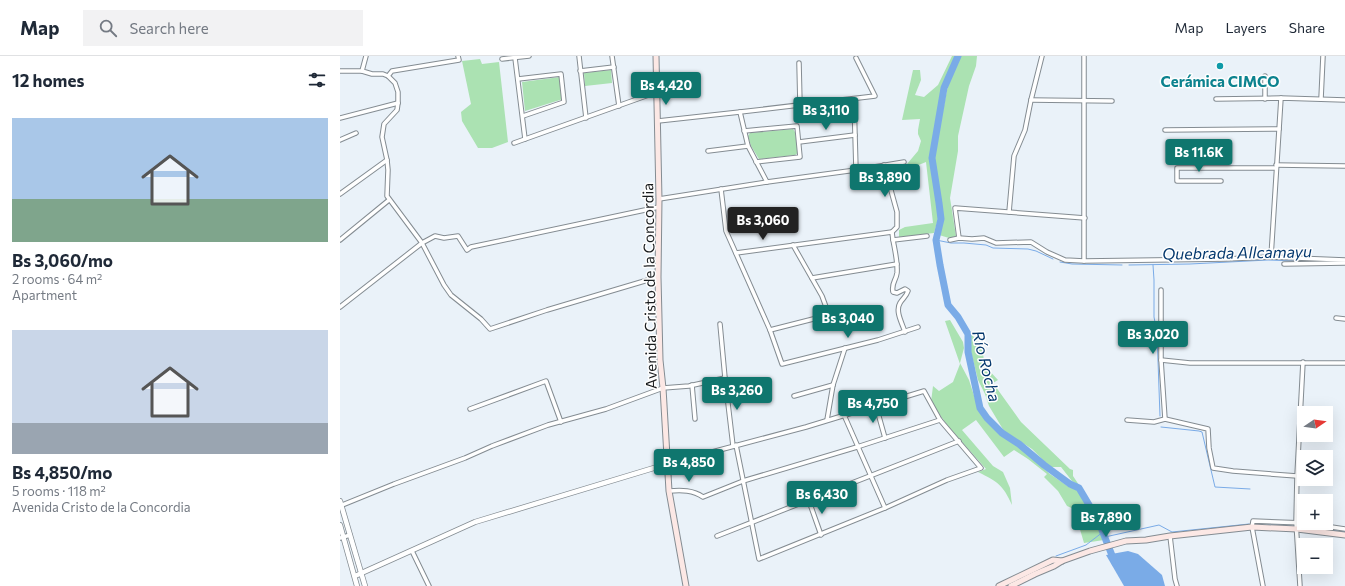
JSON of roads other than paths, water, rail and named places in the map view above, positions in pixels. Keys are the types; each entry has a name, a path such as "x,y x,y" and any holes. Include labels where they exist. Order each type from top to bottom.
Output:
{"main road":[{"name":"Avenida Cristo de la Concordia","path":"656,56 660,360 669,492 686,586"},
{"path":"1011,586 1062,561 1126,541 1146,540 1252,527 1297,529"},
{"path":"1305,530 1345,535"},
{"path":"999,586 1053,560 1062,561"}],"street":[{"path":"362,71 366,56"},
{"path":"388,76 392,71 459,60 458,56"},
{"path":"502,59 529,56"},
{"path":"579,56 586,118"},
{"path":"612,56 619,106"},
{"path":"1009,212 1014,156 1025,130 1042,56"},
{"path":"1084,56 1084,261"},
{"path":"1321,99 1322,56"},
{"path":"515,58 525,139"},
{"path":"658,121 875,96 856,58"},
{"path":"799,63 800,105"},
{"path":"580,71 614,67"},
{"path":"340,71 362,71 372,74 383,74 388,76 395,83 398,92 398,103 396,110 384,124 382,137 388,170 386,190 387,196 422,243 444,285 451,295 490,329 547,310 658,277"},
{"path":"518,79 561,74 564,102 523,116"},
{"path":"1265,76 1265,99"},
{"path":"514,143 657,92"},
{"path":"854,98 856,170"},
{"path":"1271,257 1281,98"},
{"path":"1216,99 1281,98 1345,100"},
{"path":"1031,100 1112,101"},
{"path":"340,118 398,103"},
{"path":"740,112 748,146 767,182"},
{"path":"744,132 797,126 800,157 756,162"},
{"path":"1165,130 1279,129"},
{"path":"340,140 356,133"},
{"path":"799,142 855,135"},
{"path":"708,151 748,146"},
{"path":"340,194 387,160"},
{"path":"659,199 904,162"},
{"path":"736,254 892,232 898,227 897,212 884,165"},
{"path":"1221,181 1177,181 1177,168 1345,166"},
{"path":"721,189 726,231 770,330 782,364 878,340 918,327"},
{"path":"340,240 389,200"},
{"path":"340,307 422,243 435,236 444,238 458,236 467,250 471,247 659,207"},
{"path":"959,238 955,208 1084,218"},
{"path":"892,232 897,274 891,286 893,292 897,293 905,289 908,291 905,298 899,305 898,312 905,332"},
{"path":"893,240 927,236"},
{"path":"950,240 959,238 984,238 996,243 1031,242 1047,252 1065,260 1084,261 1194,260 1271,257 1345,260"},
{"path":"770,330 829,315 822,296 793,245"},
{"path":"1284,264 1345,263"},
{"path":"812,278 897,264"},
{"path":"1161,290 1161,360 1165,419"},
{"path":"1336,318 1345,318"},
{"path":"355,576 475,522 667,464 735,446 924,392 940,420 981,468 947,480 821,535 759,559 735,446 725,378 720,324"},
{"path":"827,420 833,385 844,348"},
{"path":"1161,360 1190,363 1345,363"},
{"path":"1298,450 1303,362"},
{"path":"365,586 341,504 465,458 548,425 606,409 663,388 692,385 725,378"},
{"path":"470,409 546,381 561,422"},
{"path":"692,385 695,419"},
{"path":"794,396 833,385"},
{"path":"876,406 885,438"},
{"path":"844,415 885,508"},
{"path":"1127,420 1154,422 1165,419 1208,429 1209,448 1213,468 1297,476 1297,529"},
{"path":"669,492 682,490 697,493 703,497 743,481 857,447 940,420"},
{"path":"717,536 959,441"},
{"path":"809,501 821,535"},
{"path":"1263,586 1252,527 1253,521 1296,522"},
{"path":"340,525 342,538 357,586"},
{"path":"1333,527 1345,529"},
{"path":"1297,530 1300,586"},
{"path":"342,538 350,535"},
{"path":"1170,536 1177,586"},
{"path":"412,551 429,586"}],"water":[{"path":"1128,551 1138,554 1162,575 1165,586 1124,586 1106,555"}],"waterway":[{"name":"Río Rocha","path":"958,56 944,88 932,158 941,219 936,240 948,305 958,317 968,334 968,352 980,408 987,418 1002,433 1019,444 1070,484 1079,488 1098,520 1115,563"},
{"name":"Quebrada Allcamayu","path":"936,240 951,243 986,245 993,248 1028,249 1053,259"},
{"name":"Quebrada Allcamayu","path":"1129,265 1268,260 1324,262"},
{"name":"Quebrada Allcamayu","path":"1060,262 1072,264 1122,265"},
{"path":"1153,265 1154,317 1157,333 1160,416"},
{"path":"1161,427 1202,432 1215,487 1250,489"},
{"path":"1105,537 1159,525 1172,532 1249,524"},
{"path":"1268,525 1291,525"},
{"path":"1330,530 1345,532"},
{"path":"1056,556 1086,545 1103,532"},
{"path":"1045,567 1052,564"},
{"path":"1005,586 1014,582"}],"place":[{"name":"Cerámica CIMCO","path":"1220,66"}]}
